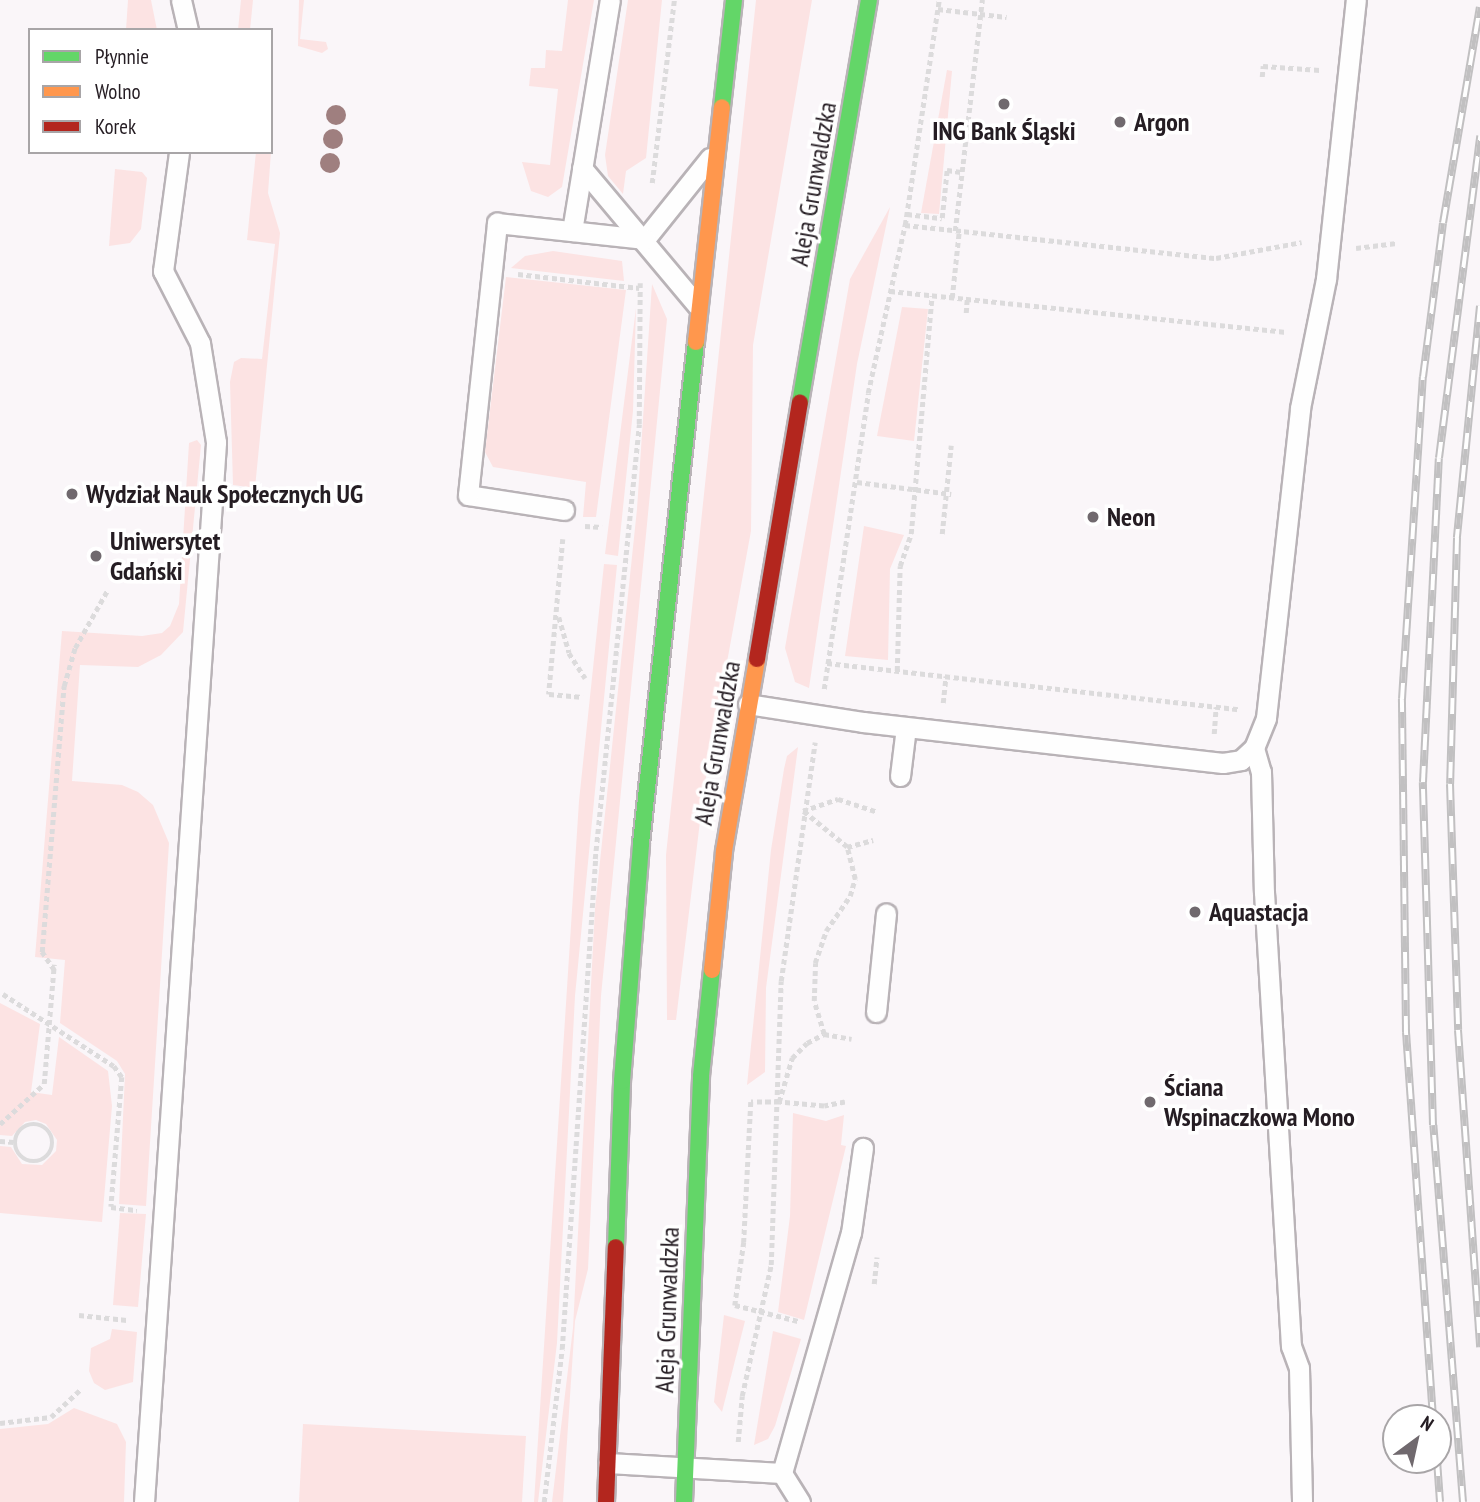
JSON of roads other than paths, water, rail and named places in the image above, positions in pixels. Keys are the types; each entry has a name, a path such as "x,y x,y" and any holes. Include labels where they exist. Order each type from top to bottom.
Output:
{"main road":[{"name":"Aleja Grunwaldzka","path":"606,1502 622,1081 639,869 697,306 734,0"},
{"name":"Aleja Grunwaldzka","path":"684,1502 705,1026 724,851 869,0"}],"lane":[{"path":"181,0 188,28"},
{"path":"572,232 610,0"},
{"path":"748,704 906,727 1223,763 1241,760 1254,748 1266,718 1300,408 1326,279 1356,0"},
{"path":"645,239 715,152"},
{"path":"144,1502 216,442 200,342 163,271 178,154"},
{"path":"582,168 645,239 697,306"},
{"path":"569,517 468,495 497,223 645,239"},
{"path":"900,776 906,727"},
{"path":"1254,748 1261,772 1264,906 1291,1346 1299,1368 1302,1502"},
{"path":"876,1012 886,914"},
{"path":"800,1502 782,1473 851,1233 863,1148"},
{"path":"608,1463 782,1473"}],"railway":[{"path":"1432,1404 1406,1032 1402,699 1423,377 1443,223 1480,7"},
{"path":"1463,1502 1433,1125 1423,782 1439,458 1480,136"},
{"path":"1480,306 1457,538 1450,784 1458,1030 1480,1347"},
{"path":"1438,1474 1440,1502"}],"place":[{"name":"ING Bank Śląski","path":"1004,104"},
{"name":"Argon","path":"1120,122"},
{"name":"Wydział Nauk Społecznych UG","path":"72,494"},
{"name":"Neon","path":"1093,517"},
{"name":"Uniwersytet Gdański","path":"96,556"},
{"name":"Aquastacja","path":"1195,912"},
{"name":"Ściana Wspinaczkowa Mono","path":"1150,1102"}]}
